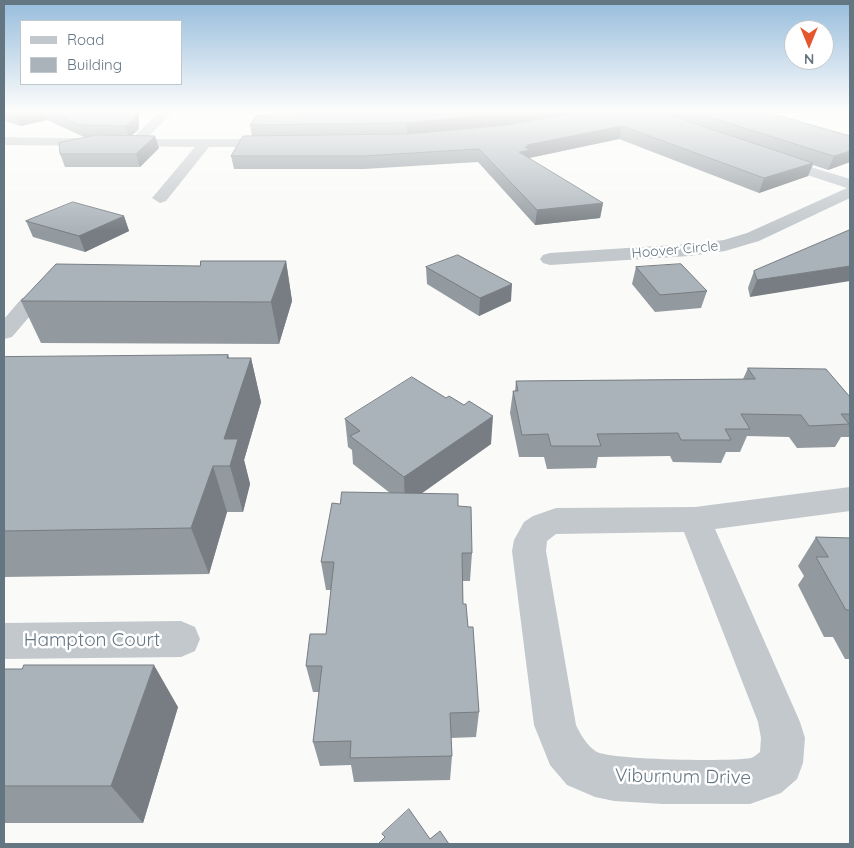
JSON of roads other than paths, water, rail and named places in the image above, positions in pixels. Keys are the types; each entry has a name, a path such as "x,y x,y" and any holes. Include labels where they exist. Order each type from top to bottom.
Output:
{"street":[{"path":"160,198 198,152"},
{"path":"760,154 850,184"},
{"name":"Hoover Circle","path":"550,259 689,250 725,245 748,239 850,192"},
{"path":"4,332 30,303"},
{"name":"Viburnum Drive","path":"695,519 780,722 784,738 781,763 765,777 750,781 618,780 584,770 564,749 555,725 528,551 530,537 545,523 556,521 695,519 850,499"},
{"name":"Hampton Court","path":"4,640 181,639"}]}
